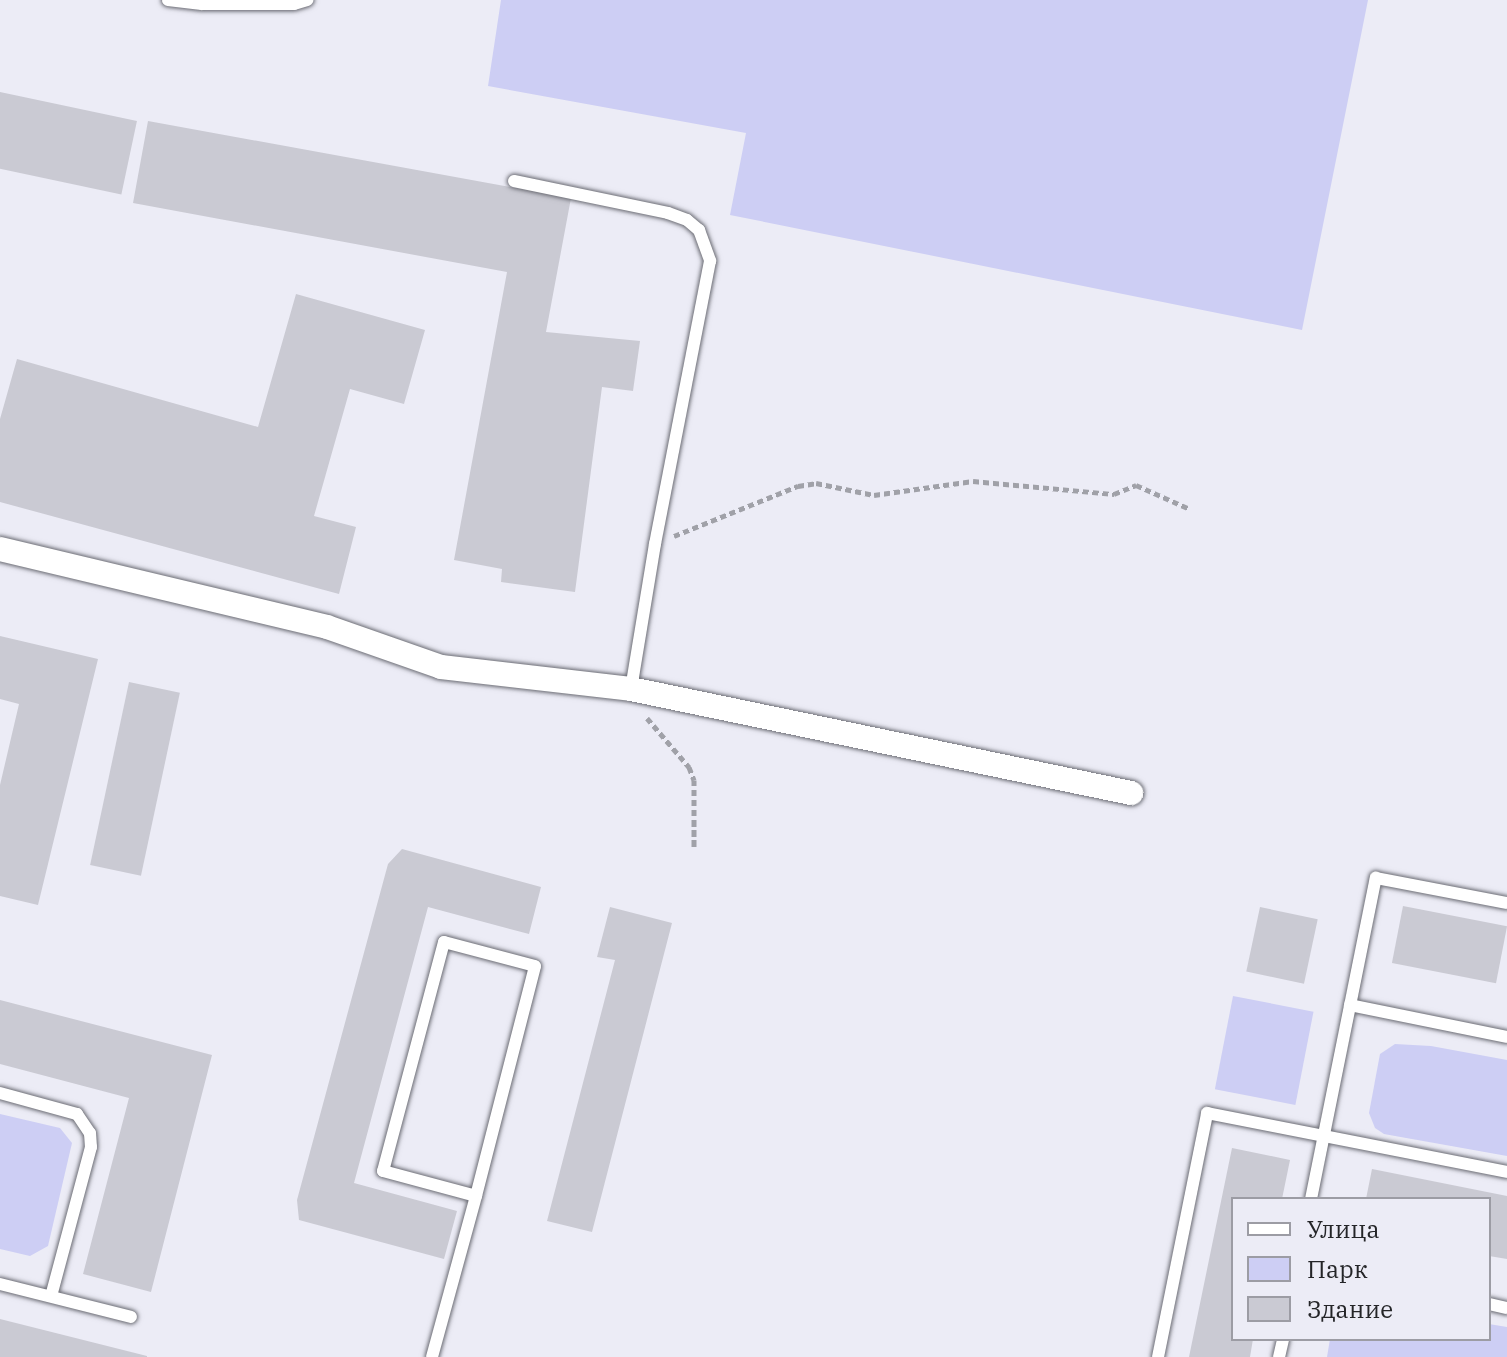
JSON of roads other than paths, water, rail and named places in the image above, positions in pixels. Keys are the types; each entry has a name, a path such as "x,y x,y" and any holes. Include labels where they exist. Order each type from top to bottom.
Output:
{"street":[{"path":"0,549 327,627 441,667 631,689 1131,793"}],"lane":[{"path":"168,0 202,4 294,4 307,0"},
{"path":"514,181 668,213 687,220 699,230 710,261 655,544 631,689"},
{"path":"1311,1197 1376,878 1507,903"},
{"path":"432,1357 476,1196 535,966 444,942 383,1171 476,1196"},
{"path":"1350,1005 1507,1037"},
{"path":"0,1093 77,1114 90,1133 91,1147 51,1296"},
{"path":"1158,1357 1207,1113 1507,1172"},
{"path":"0,1284 131,1317"}]}
